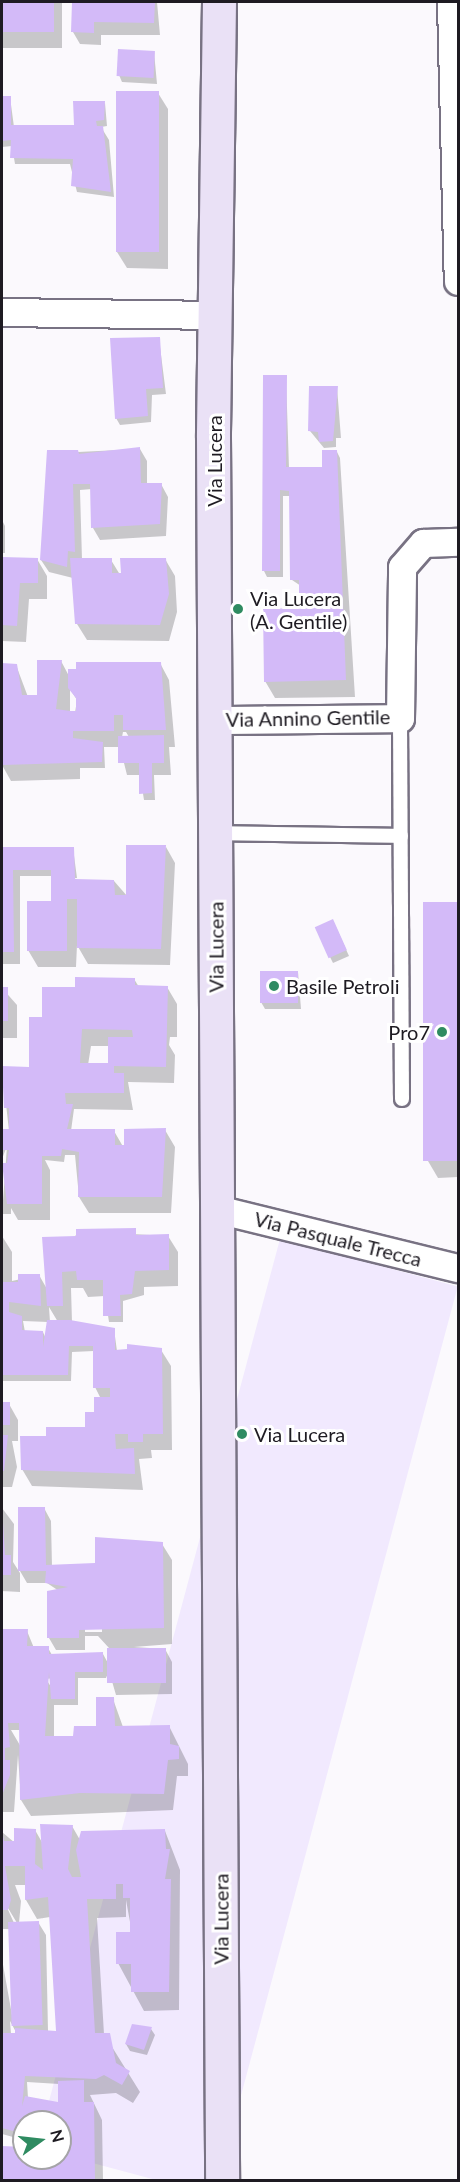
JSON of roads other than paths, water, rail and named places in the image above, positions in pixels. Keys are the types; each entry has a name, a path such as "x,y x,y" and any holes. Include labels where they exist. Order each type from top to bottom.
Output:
{"main road":[{"name":"Via Lucera","path":"219,2 215,315 215,833 222,2181"}],"street":[{"path":"451,2 459,282"},
{"path":"2,312 215,315"},
{"name":"Via Annino Gentile","path":"215,720 400,718 402,567 423,543 459,542"},
{"name":"Via Pasquale Trecca","path":"217,1209 459,1268"}],"lane":[{"path":"400,718 402,1100"},
{"path":"215,833 401,836"}],"place":[{"name":"Via Lucera (A. Gentile)","path":"238,609"},
{"name":"Basile Petroli","path":"274,986"},
{"name":"Pro7","path":"442,1032"},
{"name":"Via Lucera","path":"242,1434"}]}
